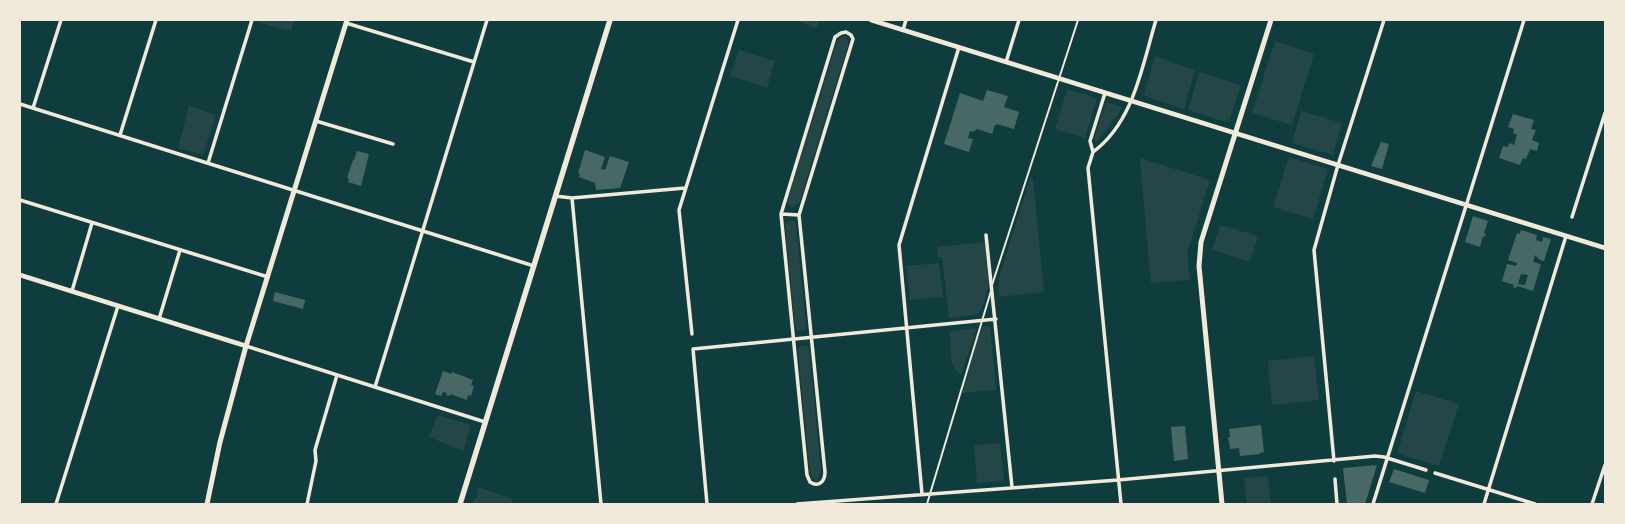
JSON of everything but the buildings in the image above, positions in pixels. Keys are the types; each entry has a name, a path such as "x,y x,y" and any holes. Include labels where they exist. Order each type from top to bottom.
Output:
{"main road":[{"path":"460,504 610,20"},
{"path":"1222,504 1199,255 1201,242 1271,20"},
{"path":"207,504 220,442 246,346 347,22"}],"street":[{"path":"33,108 61,20"},
{"path":"120,135 156,20"},
{"path":"208,163 252,20"},
{"path":"375,386 487,20"},
{"path":"692,334 679,210 738,20"},
{"path":"871,20 1605,248"},
{"path":"903,30 906,20"},
{"path":"1006,62 1019,20"},
{"path":"1093,152 1104,144 1132,101 1156,20"},
{"path":"1334,461 1314,250 1338,165 1384,20"},
{"path":"1373,504 1524,20"},
{"path":"347,22 474,62"},
{"path":"846,32 851,34 853,39 799,215 810,337 825,472 822,483 816,485 810,482 807,475 781,214 835,37 846,32"},
{"path":"922,494 899,245 959,47"},
{"path":"1105,93 1090,141 1093,152 1088,168 1088,178 1120,504"},
{"path":"20,104 534,266"},
{"path":"1572,217 1605,113"},
{"path":"316,121 393,144"},
{"path":"555,196 572,198 686,188"},
{"path":"572,198 601,504"},
{"path":"20,200 268,277"},
{"path":"781,214 799,215"},
{"path":"72,291 92,223"},
{"path":"986,235 996,319 1012,487"},
{"path":"1484,504 1566,236"},
{"path":"159,319 180,250"},
{"path":"20,275 485,422"},
{"path":"56,504 118,306"},
{"path":"707,504 693,349 996,319"},
{"path":"308,504 316,461 315,450 337,375"},
{"path":"797,504 1118,480 1375,456 1388,458 1426,470"},
{"path":"1592,504 1605,465"},
{"path":"1434,473 1535,504"},
{"path":"1335,479 1338,504"}],"lane":[{"path":"926,504 992,286 1078,20"}],"shaded area":[{"path":"258,20 295,20 291,31 257,22"},
{"path":"800,20 819,20 817,28 799,22"},
{"path":"845,36 848,40 848,45 799,204 791,207 787,202 837,42 840,38"},
{"path":"1275,41 1314,54 1292,125 1252,113"},
{"path":"739,50 775,61 767,88 730,76"},
{"path":"1155,56 1195,70 1184,109 1145,96 1144,94"},
{"path":"1199,72 1241,85 1229,122 1188,110"},
{"path":"1067,89 1097,98 1085,138 1055,129"},
{"path":"1106,102 1122,107 1117,116 1096,143 1094,139"},
{"path":"189,106 216,115 203,155 178,148"},
{"path":"1301,111 1342,123 1333,155 1292,143"},
{"path":"1289,157 1328,169 1313,219 1273,207"},
{"path":"1140,158 1210,180 1187,253 1190,280 1151,283"},
{"path":"1030,178 1033,179 1044,292 999,297 999,278"},
{"path":"792,220 796,223 806,325 805,330 797,330 795,326 785,225"},
{"path":"1220,225 1258,236 1250,262 1212,250"},
{"path":"985,242 989,285 981,311 976,315 949,318 942,257 938,257 937,247"},
{"path":"939,263 943,297 910,300 906,266"},
{"path":"982,327 990,327 996,390 961,393"},
{"path":"977,328 961,375 954,367 952,361 950,331"},
{"path":"800,346 807,346 809,349 821,471 816,482 810,474 798,350"},
{"path":"1314,356 1319,400 1272,405 1268,361"},
{"path":"1416,391 1459,404 1439,466 1399,454 1398,451"},
{"path":"437,415 471,425 463,451 429,437"},
{"path":"1000,443 1004,481 977,483 974,445"},
{"path":"1268,476 1271,504 1247,504 1244,478"},
{"path":"478,487 512,499 511,504 473,504 474,499 477,498"}]}
